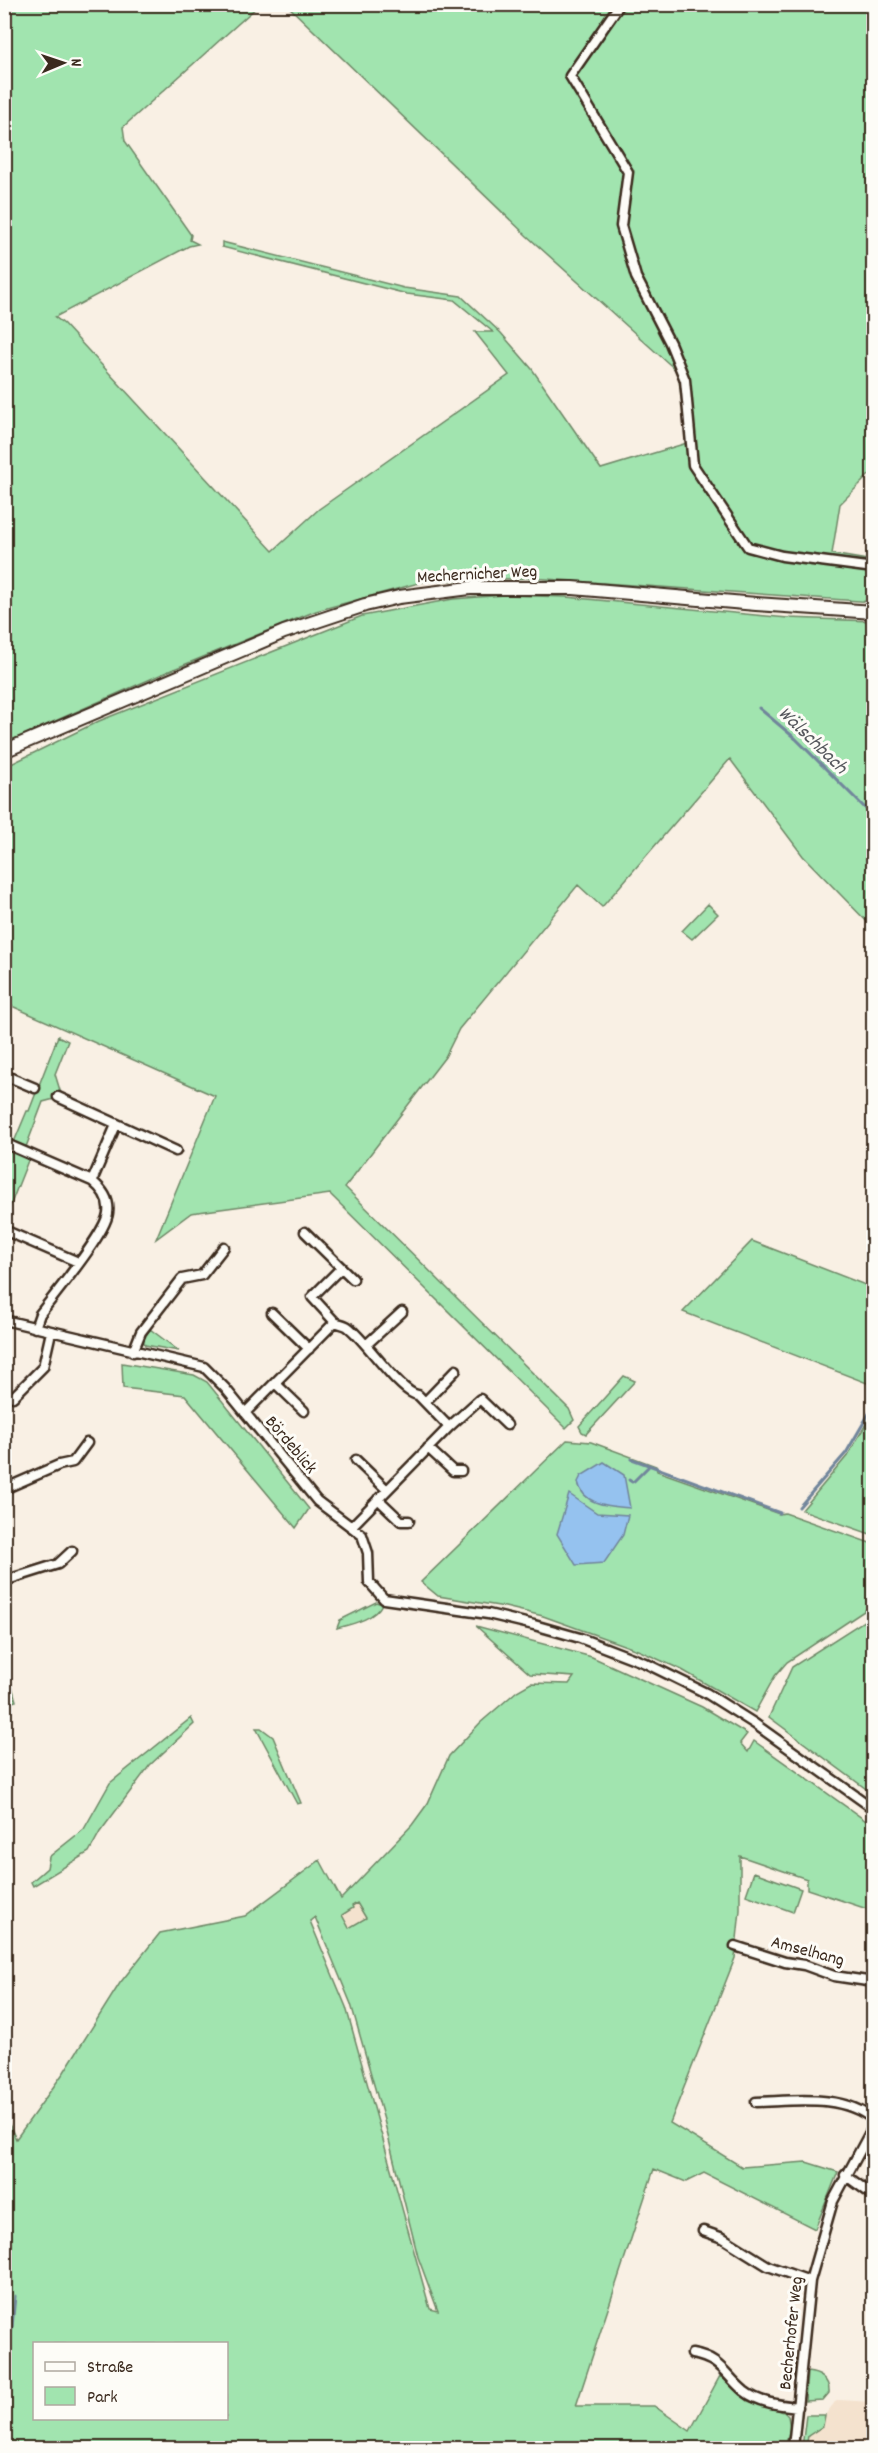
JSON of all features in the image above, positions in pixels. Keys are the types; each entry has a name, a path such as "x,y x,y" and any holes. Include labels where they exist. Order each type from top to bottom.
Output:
{"street":[{"path":"620,4 570,76 628,172 621,226 636,277 670,343 685,380 693,465 748,547 782,556 873,568"},
{"name":"Mechernicher Weg","path":"4,751 284,633 344,612 399,597 482,587 573,588 873,612"},
{"path":"4,1075 35,1088"},
{"path":"58,1097 176,1151"},
{"path":"92,1181 116,1125"},
{"path":"4,1143 92,1181 101,1189 109,1211 100,1234 40,1314 35,1328"},
{"path":"4,1230 78,1262"},
{"path":"305,1232 353,1279"},
{"path":"132,1352 141,1332 182,1279 202,1275 224,1246"},
{"path":"341,1268 312,1297 335,1322 346,1325 413,1395 418,1395 449,1427"},
{"path":"366,1345 402,1312"},
{"path":"272,1313 309,1349"},
{"name":"Bördeblick","path":"4,1320 132,1352 204,1367 225,1388 317,1501 362,1535 368,1553 369,1582 378,1594 387,1600 488,1614 534,1625 580,1638 645,1663 706,1694 755,1724 873,1809"},
{"path":"245,1413 335,1322"},
{"path":"13,1397 43,1367 51,1332"},
{"path":"425,1402 456,1370"},
{"path":"275,1383 304,1411"},
{"path":"352,1526 449,1427 480,1399 507,1425"},
{"path":"4,1488 59,1465 73,1462 87,1443"},
{"path":"428,1448 453,1470 461,1471"},
{"path":"356,1460 387,1490"},
{"path":"378,1499 401,1521 409,1521"},
{"path":"4,1581 58,1564 72,1551"},
{"name":"Amselhang","path":"735,1946 785,1962 804,1965 834,1976 873,1982"},
{"path":"756,2102 824,2101 845,2104 873,2120"},
{"name":"Becherhofer Weg","path":"793,2448 810,2281 833,2201 873,2125"},
{"path":"845,2175 873,2196"},
{"path":"703,2231 723,2238 768,2266 810,2281"},
{"path":"692,2354 708,2357 745,2392 763,2402 798,2407"}],"shaded area":[{"path":"357,1902 366,1918 349,1928 342,1915 353,1908 352,1906"},
{"path":"839,2400 872,2402 870,2427 873,2429 873,2448 806,2448 808,2436 823,2426 825,2415"}],"green space":[{"path":"4,5 259,5 123,127 125,141 191,235 190,240 198,244 189,246 55,317 64,324 273,551 319,509 509,375 475,332 493,332 454,300 407,294 222,247 222,242 404,288 461,296 501,333 532,369 601,469 687,443 678,372 527,236 287,5 616,5 595,45 624,5 873,5 873,471 840,504 832,554 873,561 873,602 532,578 426,581 316,611 169,671 5,743"},
{"path":"505,595 566,597 788,618 873,621 873,928 803,856 730,759 602,907 578,885 459,1029 445,1057 345,1187 569,1409 574,1420 566,1428 330,1194 191,1213 156,1239 215,1096 5,1003 5,767 99,721 362,616 453,599"},
{"path":"708,904 718,914 692,939 682,931"},
{"path":"58,1036 68,1041 55,1074 62,1097 43,1102 26,1147 14,1142 27,1111 29,1111"},
{"path":"10,1150 29,1158 5,1219 5,1164"},
{"path":"752,1241 873,1288 872,1385 683,1312"},
{"path":"150,1329 179,1351 145,1345 143,1340"},
{"path":"122,1363 194,1375 207,1382 309,1509 296,1528 185,1395 123,1388"},
{"path":"624,1376 635,1381 586,1434 582,1432 579,1426"},
{"path":"873,1412 873,1535 802,1510 848,1455"},
{"path":"567,1440 591,1442 656,1466 657,1471 873,1544 873,1605 787,1662 775,1676 755,1712 682,1670 640,1651 543,1616 438,1596 421,1582"},
{"path":"376,1602 382,1604 374,1614 337,1628 340,1620"},
{"path":"873,1615 873,1794 769,1717 792,1667"},
{"path":"476,1626 592,1657 702,1707 747,1734 740,1743 748,1752 754,1741 873,1826 873,1911 807,1889 807,1879 740,1856 740,1910 735,1958 670,2123 742,2167 806,2162 838,2172 815,2229 704,2173 686,2182 654,2169 576,2406 654,2406 690,2431 720,2376 748,2401 784,2412 788,2416 790,2428 785,2448 5,2448 5,2116 16,2139 64,2072 120,1983 160,1933 245,1916 320,1860 341,1899 412,1825 428,1803 449,1756 480,1723 517,1691 531,1683 569,1684 574,1677 530,1674","holes":["357,1903 366,1918 349,1928 342,1915","315,1917 351,2004 384,2120 418,2257 438,2311 430,2309 346,2007 310,1921"]},
{"path":"4,1656 16,1701 5,1704 4,1704"},
{"path":"191,1718 194,1724 150,1765 100,1832 89,1852 33,1886 31,1882 47,1868 49,1857 84,1829 110,1783"},
{"path":"256,1728 261,1728 273,1737 301,1803 297,1804"},
{"path":"754,1872 801,1889 793,1912 746,1895"},
{"path":"807,2372 819,2375 826,2380 829,2393 823,2400 805,2401"},
{"path":"806,2415 825,2415 823,2426 808,2436 806,2448 802,2448"}],"water":[{"path":"604,1462 624,1475 630,1508 598,1503 585,1496 581,1490 578,1482 581,1476"},
{"path":"569,1494 597,1513 628,1515 623,1535 604,1563 576,1565 557,1534"}],"waterway":[{"name":"Wälschbach","path":"759,708 796,739 874,817"},
{"path":"799,1507 846,1453 874,1405"},
{"path":"632,1459 780,1513"},
{"path":"629,1480 634,1481 648,1467"},
{"path":"4,2362 12,2327 15,2296"}]}
